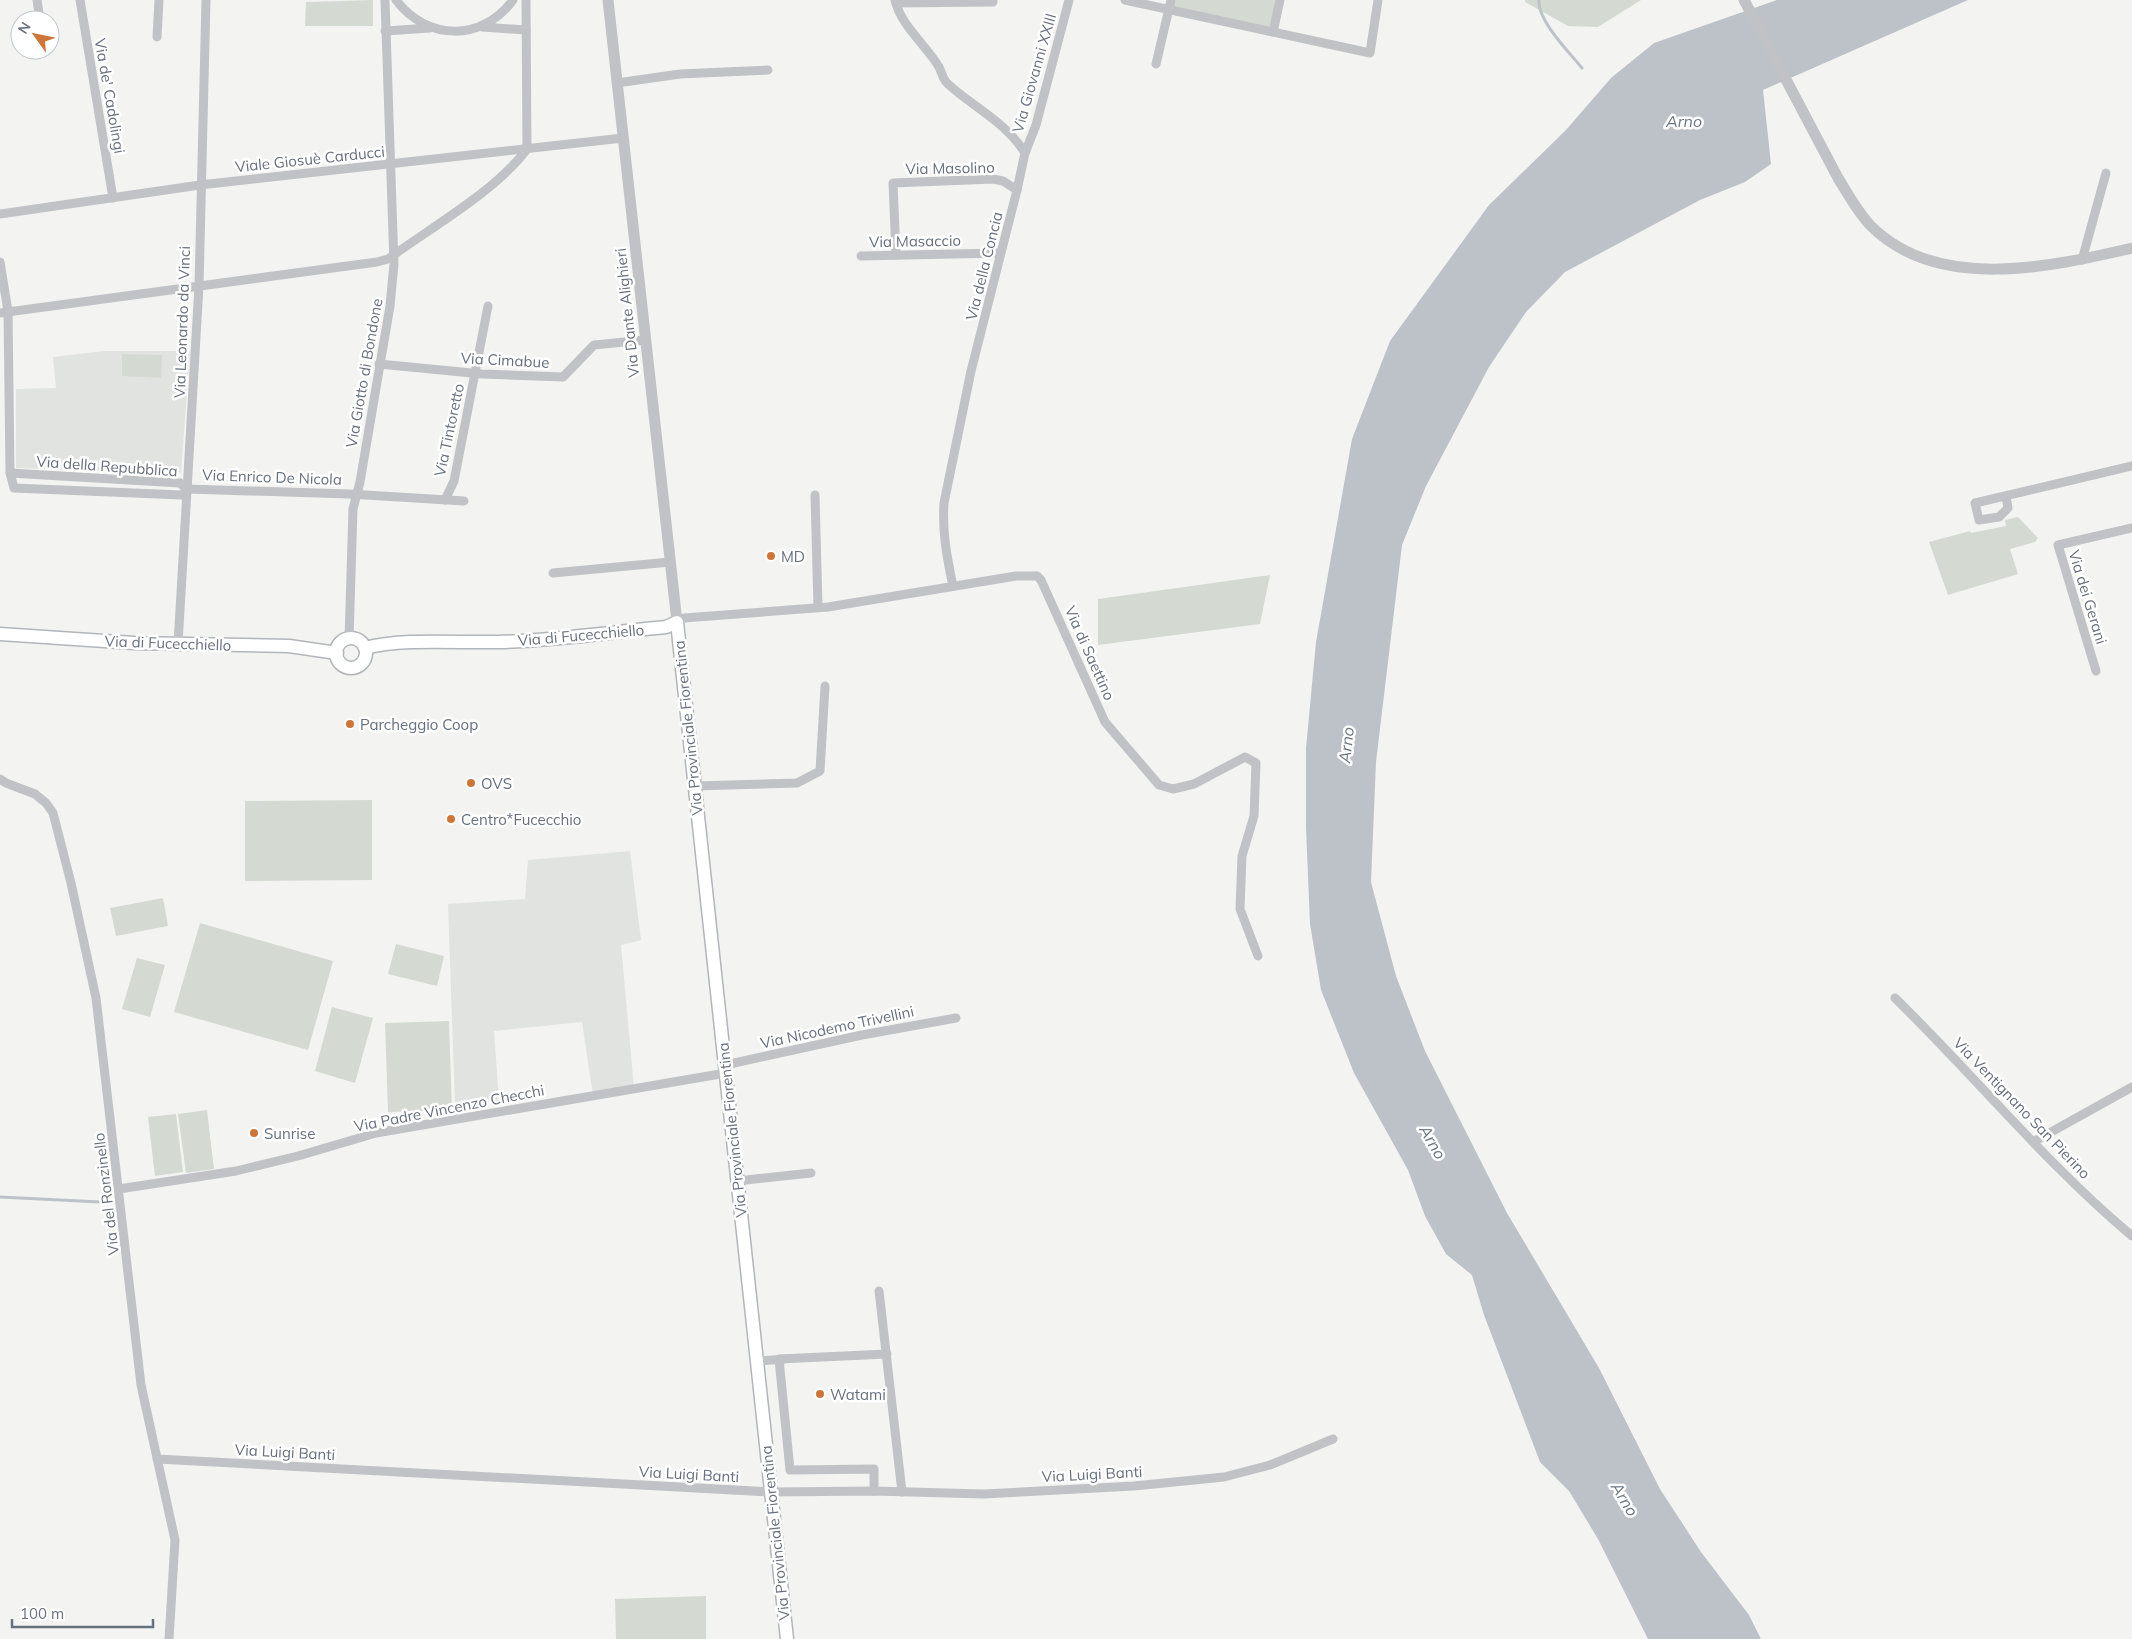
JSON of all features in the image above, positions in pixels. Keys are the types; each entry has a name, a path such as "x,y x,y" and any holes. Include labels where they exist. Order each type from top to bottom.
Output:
{"main road":[{"name":"Via di Fucecchiello","path":"365,648 378,644 501,642 666,627 676,622"},
{"name":"Via Provinciale Fiorentina","path":"676,622 787,1639"},
{"name":"Via di Fucecchiello","path":"0,634 178,644 288,646 337,653"},
{"path":"349,639 359,641 365,648 366,653 363,662 355,668 342,665 337,653 342,642 349,639"}],"street":[{"name":"Via de' Cadolingi","path":"80,0 113,198"},
{"path":"157,37 159,0"},
{"name":"Via Leonardo da Vinci","path":"178,644 199,286 206,0"},
{"name":"Via Giotto di Bondone","path":"349,639 353,509 390,306 394,255 384,0"},
{"path":"396,0 409,15 433,28"},
{"path":"385,31 433,28 458,31 480,26 500,15 513,0"},
{"path":"4,312 388,259 514,166 527,149 526,0"},
{"name":"Via Dante Alighieri","path":"608,0 676,622"},
{"path":"993,0 993,2 895,1 903,17 940,68 945,83 1008,132 1025,153"},
{"name":"Via Giovanni XXIII","path":"1025,153 1036,125 1069,0"},
{"path":"1125,0 1170,5 1273,32 1370,53 1378,0"},
{"path":"1273,32 1280,0"},
{"path":"1744,0 1838,178 1854,204 1872,226 1895,244 1914,255 1948,264 2002,269 2038,267 2082,260 2132,248"},
{"path":"1156,64 1170,5"},
{"path":"480,26 526,30"},
{"path":"617,83 680,74 768,70"},
{"name":"Viale Giosuè Carducci","path":"0,214 200,185 623,138"},
{"name":"Via della Concia","path":"953,586 942,525 944,504 971,371 1000,253 1018,190 1025,153"},
{"path":"2082,260 2106,173"},
{"name":"Via Masolino","path":"896,255 893,183 993,179 1003,181 1018,190"},
{"name":"Via Masaccio","path":"861,256 1000,253"},
{"path":"0,262 4,312 10,473"},
{"name":"Via Tintoretto","path":"445,500 454,481 488,306"},
{"name":"Via Cimabue","path":"380,364 475,373 564,377 594,345 645,340"},
{"path":"2006,496 2132,466"},
{"name":"Via della Repubblica","path":"10,473 180,483 187,488 182,495 14,488 10,473"},
{"name":"Via Enrico De Nicola","path":"187,488 356,495"},
{"path":"356,495 464,501"},
{"path":"815,495 818,607"},
{"name":"Via dei Gerani","path":"2096,671 2058,545 2132,528"},
{"path":"553,573 670,562"},
{"name":"Via di Saettino","path":"676,622 684,618 818,607 1027,575 1037,576 1041,580 1105,722 1159,785 1173,789 1194,784 1244,757 1256,763 1254,816 1242,856 1240,909 1258,956"},
{"path":"695,786 797,783 820,771 825,686"},
{"name":"Via del Ronzinello","path":"0,779 6,784 35,794 46,803 53,813 71,883 96,998 141,1384 175,1540 169,1639"},
{"name":"Via Ventignano San Pierino","path":"1895,998 1932,1034 2033,1142 2132,1236"},
{"name":"Via Nicodemo Trivellini","path":"726,1069 862,1034 956,1018"},
{"name":"Via Padre Vincenzo Checchi","path":"119,1189 236,1171 376,1134 726,1069"},
{"path":"2033,1142 2132,1087"},
{"path":"737,1181 811,1173"},
{"path":"879,1291 902,1492"},
{"path":"757,1361 887,1354"},
{"path":"779,1359 790,1470 874,1469 874,1491"},
{"name":"Via Luigi Banti","path":"158,1459 771,1492 874,1491 984,1494 1134,1486 1224,1477 1270,1465 1333,1439"}],"shaded area":[{"path":"373,0 373,26 305,26 306,2"},
{"path":"1171,0 1280,0 1273,32 1169,9"},
{"path":"1525,0 1641,0 1598,27 1568,26 1525,2"},
{"path":"103,351 190,351 181,473 16,468 16,389 56,388 53,357"},
{"path":"122,354 162,355 161,378 122,376"},
{"path":"2018,517 2038,538 2035,542 2010,549 2018,574 1948,595 1929,542 1970,531 1971,533 2006,526 2005,520"},
{"path":"1270,575 1260,624 1098,645 1098,599"},
{"path":"372,800 372,880 245,881 245,801"},
{"path":"630,851 641,940 621,945 634,1088 593,1095 582,1022 494,1031 499,1101 455,1106 448,904 525,899 528,860"},
{"path":"163,898 168,926 116,936 110,908"},
{"path":"200,923 333,961 308,1050 174,1012"},
{"path":"396,944 444,956 437,986 388,974"},
{"path":"137,958 165,965 150,1017 122,1009"},
{"path":"332,1007 373,1018 355,1083 315,1071"},
{"path":"449,1021 452,1110 388,1112 385,1023"},
{"path":"207,1110 214,1169 186,1173 178,1114"},
{"path":"176,1114 183,1172 155,1176 148,1117"},
{"path":"706,1596 706,1639 616,1639 615,1599"}],"water":[{"name":"Arno","path":"1777,0 1968,0 1763,90 1771,164 1745,182 1700,200 1565,272 1526,312 1489,367 1426,486 1402,545 1376,762 1371,882 1396,976 1425,1051 1507,1213 1599,1368 1660,1489 1701,1552 1749,1615 1761,1639 1648,1639 1598,1539 1569,1491 1540,1462 1484,1315 1472,1275 1446,1254 1425,1216 1408,1170 1354,1073 1321,990 1310,924 1306,828 1306,748 1316,642 1352,439 1390,341 1489,205 1566,130 1611,78 1654,43"}],"waterway":[{"path":"1539,0 1543,17 1548,26 1582,68"},
{"path":"0,1197 100,1202"}],"place":[{"name":"MD","path":"771,556"},
{"name":"Parcheggio Coop","path":"350,724"},
{"name":"OVS","path":"471,783"},
{"name":"Centro*Fucecchio","path":"451,819"},
{"name":"Sunrise","path":"254,1133"},
{"name":"Watami","path":"820,1394"}]}
